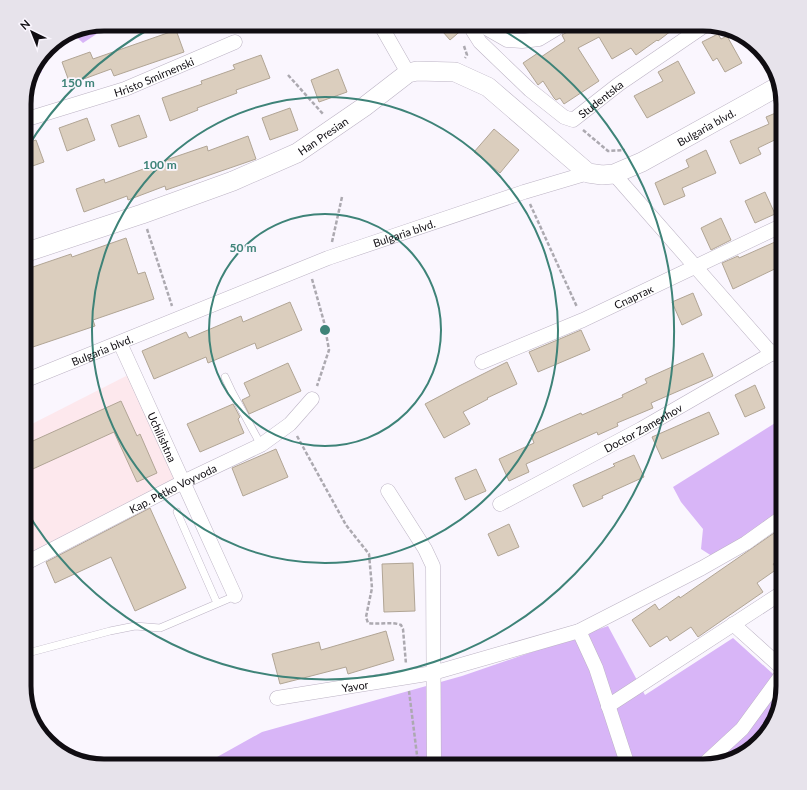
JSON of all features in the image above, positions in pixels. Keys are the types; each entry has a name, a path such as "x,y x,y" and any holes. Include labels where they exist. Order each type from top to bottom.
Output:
{"street":[{"path":"385,31 412,72 454,72 488,87 588,174"},
{"name":"Studentska","path":"474,31 480,42 530,90 564,118 573,120 619,84 697,31"},
{"path":"491,31 507,40 522,41 539,39 552,31"},
{"name":"Hristo Smirnenski","path":"31,118 125,89 236,42"},
{"name":"Han Presian","path":"31,251 142,214 233,181 297,153 412,72"},
{"name":"Bulgaria blvd.","path":"31,378 328,258 524,192 588,174 602,176 614,174 642,162 775,89"},
{"path":"614,174 696,267 776,349"},
{"name":"Спартак","path":"482,362 583,320 776,228"},
{"name":"Uchilishtna","path":"120,343 235,596"},
{"name":"Doctor Zamenhov","path":"500,504 641,429 776,351"},
{"name":"Kap. Petko Voyvoda","path":"31,560 183,482 261,445 290,424 312,399"},
{"path":"388,491 425,548 433,566 434,759"},
{"name":"Yavor","path":"277,698 433,673 579,630 702,568 746,543 776,522"},
{"path":"608,706 776,596"},
{"path":"733,624 776,663"},
{"path":"579,630 596,668 626,759"},
{"path":"710,758 742,729 776,683"}],"lane":[{"path":"225,376 261,445"},
{"path":"177,512 217,603"},
{"path":"31,652 110,631 135,626 160,628 235,596"}],"path":[{"path":"458,73 467,55 463,40 480,42"},
{"path":"288,75 326,118"},
{"path":"573,120 608,151 629,149 642,162"},
{"path":"524,192 583,320"},
{"path":"328,258 342,197"},
{"path":"142,214 177,320"},
{"path":"309,266 324,322 329,350 312,399"},
{"path":"290,424 346,524 369,554 372,588 366,617 368,623 397,623 401,625 403,629 407,677 417,759"}],"shaded area":[{"path":"98,32 98,33 83,43 76,37 85,33"},
{"path":"42,66 42,72 38,74"},
{"path":"128,375 177,482 31,555 31,424"},
{"path":"776,422 776,517 770,524 718,560 701,549 703,529 681,502 673,487"},
{"path":"608,626 645,695 733,638 776,677 776,686 774,705 761,731 748,744 740,749 717,758 214,759 262,732 462,676"}],"building":[{"path":"173,31 176,31 184,52 114,76 111,69 70,84 62,62 90,52 93,59"},
{"path":"442,31 460,31 450,40"},
{"path":"569,31 671,31 636,55 631,48 612,59 599,37 578,48 599,81 564,104 560,98 556,100 554,98 543,81 538,85 523,63 538,53 541,57 565,41 562,35"},
{"path":"718,34 721,39 727,36 742,63 725,72 717,58 713,61 702,42"},
{"path":"261,55 270,78 236,90 237,93 197,108 198,110 170,121 162,98 202,84 201,81 235,69 233,65"},
{"path":"678,61 695,93 647,118 634,96 663,81 658,72"},
{"path":"338,69 347,92 319,102 311,80"},
{"path":"290,108 298,130 270,140 262,118"},
{"path":"776,113 776,139 758,148 761,154 740,164 730,141 769,124 766,117"},
{"path":"139,115 147,137 119,147 111,125"},
{"path":"87,118 95,140 67,151 59,128"},
{"path":"494,129 519,150 500,173 474,152"},
{"path":"248,136 256,159 166,190 165,186 128,200 127,196 84,212 76,189 104,179 105,183 207,146 208,151"},
{"path":"36,140 44,162 31,167 31,142"},
{"path":"706,150 716,173 682,188 685,196 664,205 655,183 689,167 686,160"},
{"path":"765,192 775,214 755,223 745,201"},
{"path":"721,218 731,240 711,250 701,228"},
{"path":"126,238 138,274 145,272 154,299 93,320 95,326 31,348 31,268 71,254 72,257"},
{"path":"775,242 776,244 776,268 733,289 722,263 738,256 739,258"},
{"path":"693,293 702,315 682,325 672,302"},
{"path":"290,302 302,330 257,349 255,343 208,363 206,357 154,379 142,351 186,332 189,338 241,316 243,322"},
{"path":"581,330 590,350 538,372 529,352"},
{"path":"703,353 713,376 651,403 653,408 617,423 618,426 598,435 597,432 526,464 529,472 509,481 499,459 534,443 531,435 581,413 582,415 623,397 622,395 647,383 645,379"},
{"path":"507,362 517,384 487,398 488,399 463,412 470,424 444,438 425,404"},
{"path":"288,363 301,391 249,414 242,400 250,396 244,383"},
{"path":"755,385 765,408 745,417 735,395"},
{"path":"121,401 137,436 140,434 157,473 137,482 114,432 31,470 31,442"},
{"path":"233,404 240,417 238,419 244,433 200,452 187,424"},
{"path":"709,412 719,434 662,459 652,437"},
{"path":"276,449 288,477 243,496 232,468"},
{"path":"634,455 644,477 602,496 603,498 583,507 573,485 615,466 613,464"},
{"path":"476,469 486,491 465,500 455,478"},
{"path":"150,508 186,588 135,611 111,557 55,583 46,562"},
{"path":"509,524 519,547 498,556 488,534"},
{"path":"776,532 776,562 773,564 776,570 757,583 763,592 698,637 691,627 670,641 667,636 650,647 632,620 655,604 659,610 679,596 680,598"},
{"path":"413,563 415,611 384,612 382,564"},
{"path":"386,631 394,660 348,674 346,667 280,684 272,654 319,642 321,650"}]}
